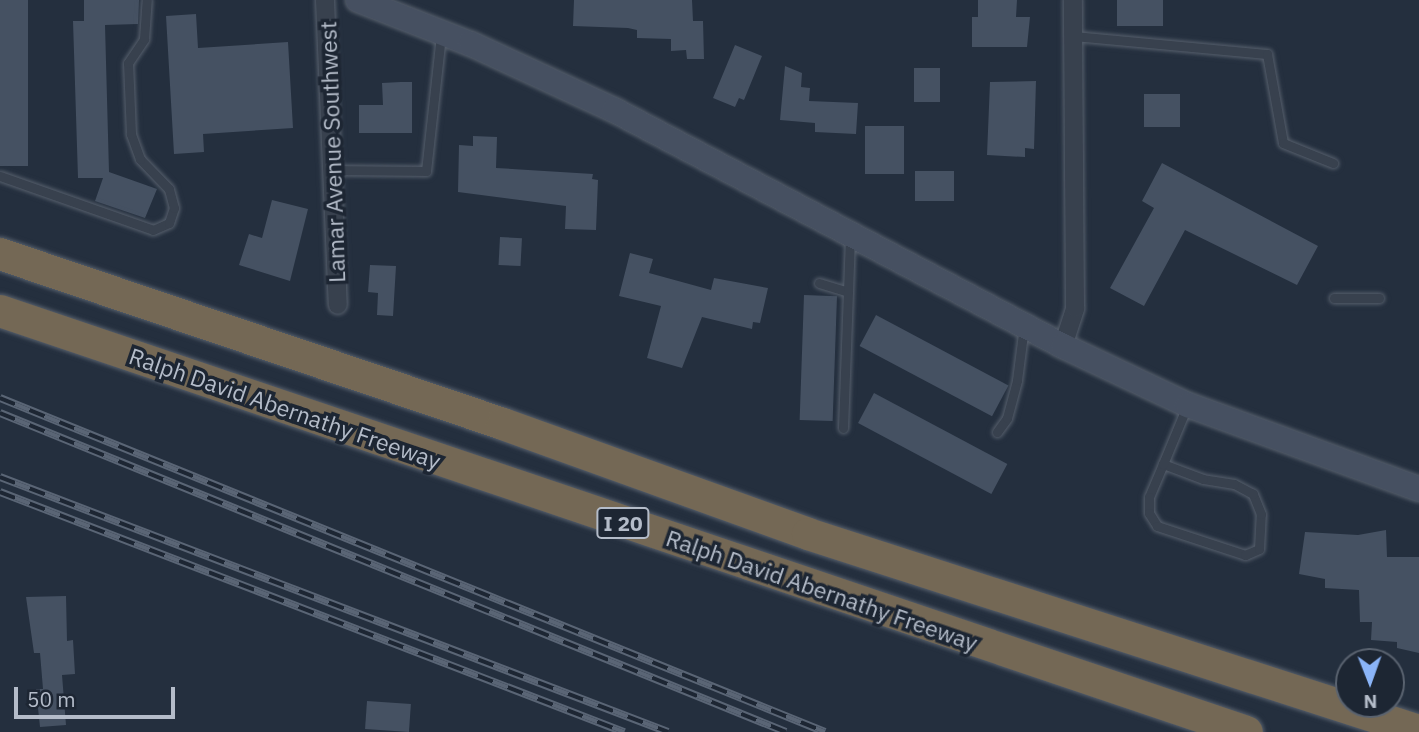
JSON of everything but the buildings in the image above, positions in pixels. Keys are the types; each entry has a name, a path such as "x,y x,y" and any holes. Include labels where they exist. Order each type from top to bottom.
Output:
{"highway":[{"name":"I 20","path":"0,254 808,534 1419,731"},
{"name":"Ralph David Abernathy Freeway","path":"0,311 1247,732"}],"main road":[{"path":"358,0 441,33 614,110 1063,346 1188,405 1419,489"}],"street":[{"name":"Lamar Avenue Southwest","path":"325,0 338,305"},
{"path":"1063,346 1075,308 1073,0"}],"lane":[{"path":"0,176 153,230 169,223 174,208 169,189 140,159 131,134 128,63 144,39 146,0"},
{"path":"333,170 426,171 441,33"},
{"path":"1073,36 1268,54 1283,143 1333,163"},
{"path":"843,428 850,232"},
{"path":"819,283 848,292"},
{"path":"1334,298 1379,298"},
{"path":"997,432 1007,418 1017,380 1024,325"},
{"path":"1163,464 1203,479 1234,484 1253,494 1261,514 1259,549 1245,555 1157,526 1149,513 1149,497 1188,405"}],"railway":[{"path":"0,398 825,732"},
{"path":"0,413 786,732"},
{"path":"0,477 668,732"},
{"path":"0,492 624,732"}]}
